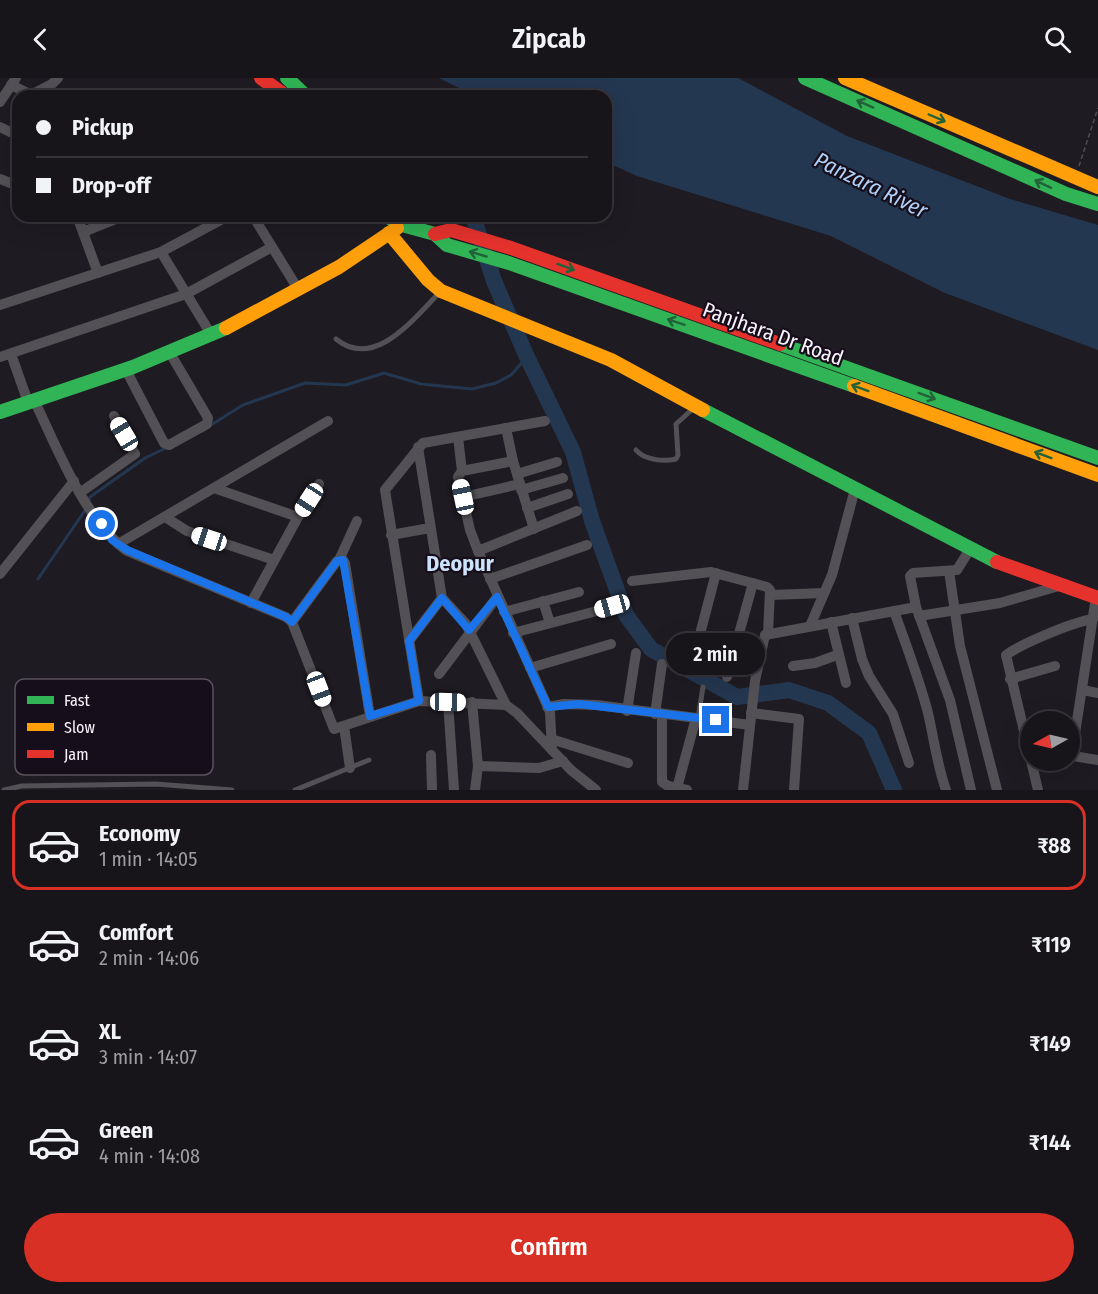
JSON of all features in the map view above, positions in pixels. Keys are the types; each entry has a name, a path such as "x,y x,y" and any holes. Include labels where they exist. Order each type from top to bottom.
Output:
{"street":[{"path":"42,90 58,78"},
{"path":"261,78 271,82 280,90"},
{"path":"287,78 300,90"},
{"path":"805,78 1066,194 1098,204"},
{"path":"845,78 1098,188"},
{"path":"0,102 14,82"},
{"path":"79,222 98,273"},
{"path":"83,232 108,222"},
{"path":"0,305 161,252 217,222"},
{"path":"257,222 298,289"},
{"name":"Panjhara Dr Road","path":"397,222 435,234 447,245 509,263 1098,475"},
{"path":"0,412 126,370 212,336 339,267 402,225"},
{"name":"Panjhara Dr Road","path":"435,234 451,230 511,248 1098,458"},
{"path":"389,233 428,280 441,291 611,360 970,549 1060,586 1097,597 1072,755 1098,760"},
{"path":"272,247 186,294 6,355 74,481 112,540 127,550 292,622 334,729 419,701 506,705 552,744 563,761 596,790"},
{"path":"161,252 212,336"},
{"path":"126,370 164,443 169,444 207,424 208,418 170,353"},
{"path":"86,500 135,454 114,416"},
{"path":"118,544 328,421"},
{"path":"419,701 385,490 418,447 428,442 545,421"},
{"path":"506,428 513,461 534,529"},
{"path":"458,436 462,471 458,477 478,551 548,707 552,744"},
{"path":"418,447 442,598 469,630 506,705"},
{"path":"462,471 513,461"},
{"path":"519,482 557,462"},
{"path":"463,497 519,482 563,478"},
{"path":"0,574 74,481"},
{"path":"251,603 298,517 320,484"},
{"path":"214,488 298,517"},
{"path":"810,626 832,575 855,489"},
{"path":"527,508 568,494"},
{"path":"478,551 577,512"},
{"path":"165,517 187,531 274,560"},
{"path":"292,622 339,560 357,521"},
{"path":"391,535 430,528"},
{"path":"490,579 587,545"},
{"path":"970,549 960,567 949,571 913,573 910,576 918,611 950,700 971,790"},
{"path":"339,560 345,563 370,716"},
{"path":"949,571 960,646 998,790"},
{"path":"632,581 701,572 716,573 769,588 768,634"},
{"path":"694,657 716,573"},
{"path":"727,677 753,583"},
{"path":"742,790 755,681 762,640 768,634 894,611 954,610 1000,603 1060,586"},
{"path":"504,612 579,592"},
{"path":"770,595 824,593"},
{"path":"439,674 469,630 497,597"},
{"path":"409,641 442,598"},
{"path":"543,601 550,623"},
{"path":"513,633 612,606"},
{"path":"894,611 921,687 938,770 946,790"},
{"path":"852,618 862,659 869,676 893,714 909,763"},
{"path":"1021,711 1005,657 1008,653 1054,634 1068,624 1093,619"},
{"path":"831,622 837,655 846,683"},
{"path":"530,668 611,644"},
{"path":"627,711 636,653"},
{"path":"793,666 815,663 837,655"},
{"path":"663,664 658,714 662,782 668,786 682,789 697,718"},
{"path":"1010,679 1056,666"},
{"path":"1083,690 1098,693"},
{"path":"448,702 454,790"},
{"path":"472,702 478,766 475,790"},
{"path":"548,707 579,704 750,725"},
{"path":"752,708 799,719 794,790"},
{"path":"344,726 350,768"},
{"path":"552,744 628,763"},
{"path":"431,755 432,790"},
{"path":"478,766 539,768 563,761"},
{"path":"1034,771 1038,790"}],"lane":[{"path":"336,339 353,348 373,348 399,332 441,291"},
{"path":"636,450 642,457 668,461 676,459 678,455 676,424 696,406"},
{"path":"697,718 704,687"},
{"path":"295,790 369,760"},
{"path":"4,790 22,786 156,784 232,790"}],"path":[{"path":"1075,178 1098,108"}],"water":[{"name":"Panzara River","path":"439,78 738,78 847,136 1010,199 1098,225 1098,350 945,293 831,236 637,176 612,165 612,90 463,90"}],"waterway":[{"path":"475,222 494,281 527,357 573,452 592,521 626,615 651,649 737,697 789,690 828,703 869,733 894,790"},
{"path":"211,425 243,405 305,383 346,385 384,373 421,384 472,389 496,383 511,375 527,357"},
{"path":"88,503 90,497 145,458 168,447"},
{"path":"38,579 86,509"}],"traffic: fast":[{"path":"287,78 300,90"},
{"path":"805,78 1066,194 1098,204"},
{"path":"397,222 435,234 447,245 509,263 854,386"},
{"path":"0,412 133,367 226,328"},
{"path":"780,344 1098,458"},
{"path":"703,410 997,562"}],"traffic: slow":[{"path":"845,78 1098,187"},
{"path":"226,328 339,267 397,228"},
{"path":"389,233 428,280 441,291 611,360 703,410"},
{"path":"854,386 1098,475"}],"traffic: jam":[{"path":"261,78 278,90"},
{"path":"435,234 451,230 511,248 780,344"},
{"path":"997,562 1098,598"}],"district":[{"name":"Deopur","path":"460,563"}],"route":[{"path":"102,524 112,540 127,550 286,617 292,622 337,561 343,560 370,716 419,701 409,641 442,598 469,630 497,597 548,707 564,704 597,705 627,711 716,720"}]}
